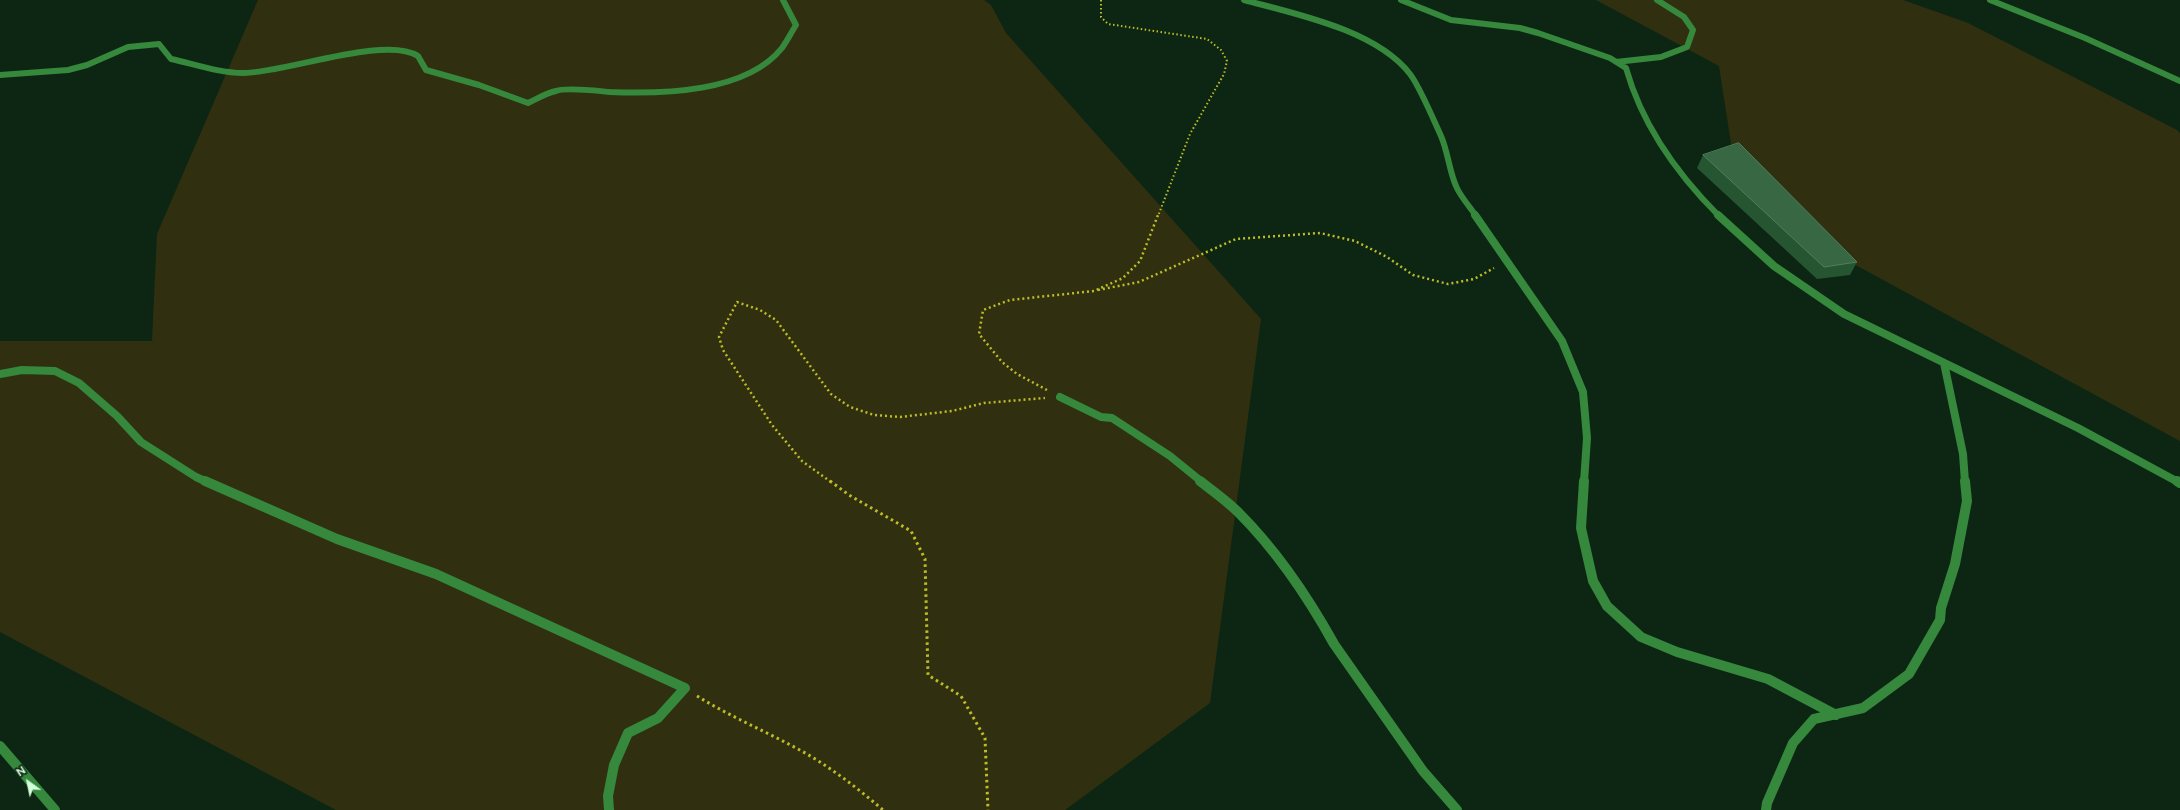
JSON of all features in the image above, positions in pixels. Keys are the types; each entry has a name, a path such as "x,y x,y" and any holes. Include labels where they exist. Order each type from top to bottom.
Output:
{"street":[{"path":"0,75 68,70 87,65 128,47 159,44 171,59 214,69 243,73 282,68 374,50 388,49 417,55 426,70 480,85 528,103 557,90 640,93 685,91 743,75 759,67 781,49 796,25 783,0"},
{"path":"1244,0 1310,18 1352,34 1378,47 1398,61 1411,75 1434,118 1442,138 1456,187 1506,262 1562,341 1583,392 1587,438 1581,528 1593,581 1607,606 1641,637 1677,652 1768,679 1836,715"},
{"path":"1401,0 1451,20 1520,28 1538,33 1616,62 1626,68 1633,94 1652,132 1688,182 1739,237 1780,272 1845,314 2051,414 2180,483"},
{"path":"1616,62 1661,57 1687,47 1692,30 1684,17 1657,0"},
{"path":"1990,0 2085,38 2180,81"},
{"path":"1766,810 1767,803 1793,743 1814,719 1863,708 1909,674 1940,620 1941,608 1955,564 1967,501 1963,454 1944,363"},
{"path":"0,374 22,370 55,371 79,382 117,416 140,442 196,477 337,539 436,574 685,688 658,718 628,733 614,765 608,796 608,810"},
{"path":"1060,397 1101,416 1112,418 1170,456 1238,512 1281,561 1322,622 1334,644 1423,771 1457,810"},
{"path":"0,746 54,810"}],"path":[{"path":"1094,291 1123,278 1140,261 1190,134 1224,74 1227,61 1221,50 1207,39 1108,24 1101,17 1101,0"},
{"path":"1060,397 1017,374 1002,362 979,334 983,310 1010,300 1094,291 1139,282 1236,239 1320,233 1355,241 1387,257 1413,275 1448,284 1474,279 1506,262"},
{"path":"988,810 985,738 961,696 928,675 925,559 911,531 849,495 802,461 772,425 723,350 719,337 737,302 760,310 776,320 831,394 850,407 874,414 907,416 952,412 984,404 1060,397"},
{"path":"685,688 719,710 812,757 859,789 883,810"}],"shaded area":[{"path":"258,0 984,0 991,5 1006,33 1261,319 1210,703 1065,810 336,810 0,632 0,341 152,341 157,234"},
{"path":"1596,0 1903,0 1968,23 2177,130 2180,133 2180,441 1850,262 1733,156 1719,66"}],"building":[{"path":"1739,143 1857,262 1824,267 1703,155"}]}
